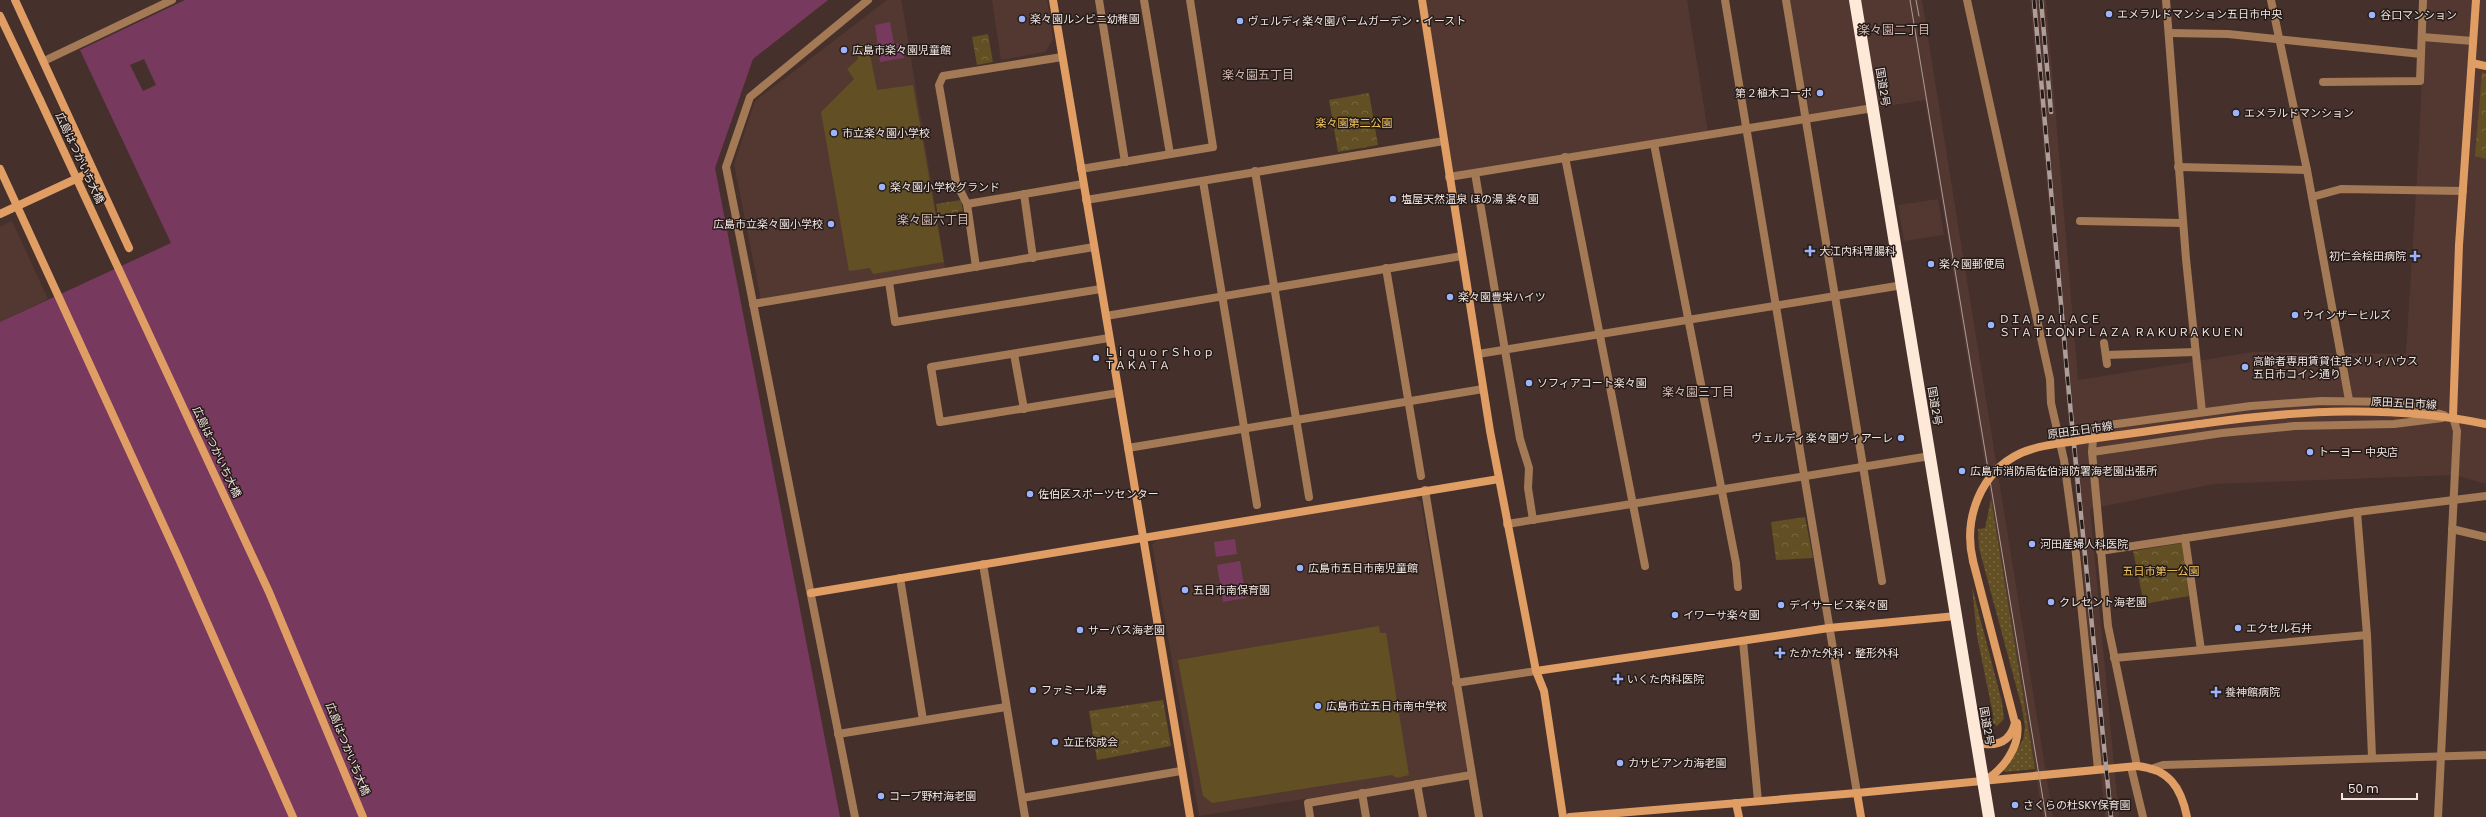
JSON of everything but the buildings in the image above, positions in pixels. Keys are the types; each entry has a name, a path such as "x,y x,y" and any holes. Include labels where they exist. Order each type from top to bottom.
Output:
{"highway":[{"name":"国道2号","path":"1855,0 1903,285 1989,817"}],"street":[{"path":"15,0 129,248"},
{"path":"44,61 172,0"},
{"path":"855,817 726,167 750,97 868,0"},
{"path":"1053,0 1181,771 1190,817"},
{"path":"1099,0 1126,162"},
{"path":"1144,0 1170,154"},
{"path":"1081,170 1213,147 1190,0"},
{"path":"1422,0 1483,389 1507,524 1536,671 1544,692 1563,817"},
{"path":"1725,0 1803,476 1861,817"},
{"path":"1786,0 1865,467 1882,581"},
{"path":"1967,0 2051,382 2051,403 2064,460 2083,611 2098,769"},
{"path":"2166,0 2178,167 2202,412"},
{"path":"2271,0 2307,170 2349,400"},
{"path":"2323,82 2420,81 2423,0"},
{"path":"2438,817 2457,431 2453,417 2462,190 2476,0"},
{"name":"広島はつかいち大橋","path":"0,16 266,585 309,682 363,817"},
{"path":"2169,33 2228,34 2421,54"},
{"path":"2422,37 2474,41"},
{"path":"976,267 967,204 956,182 939,85 943,76 1062,57"},
{"path":"2472,63 2486,66"},
{"path":"1449,177 1873,108"},
{"path":"1086,200 1444,141"},
{"path":"1654,144 1736,563 1738,586"},
{"path":"1565,157 1645,566"},
{"path":"2178,167 2307,170"},
{"path":"0,169 179,559 293,817"},
{"path":"0,214 93,171"},
{"path":"1255,171 1309,497"},
{"path":"1475,173 1520,439 1529,468 1528,488 1533,520"},
{"path":"1203,181 1257,505"},
{"path":"967,204 1083,184"},
{"path":"2312,197 2341,189 2462,190"},
{"path":"1024,194 1033,258"},
{"path":"2080,221 2183,223"},
{"path":"753,304 1094,247"},
{"path":"1106,316 1462,256"},
{"path":"1386,268 1421,476"},
{"path":"888,282 895,322 1101,288"},
{"path":"1478,354 1903,285"},
{"path":"1109,338 931,367 940,422 1118,393"},
{"path":"2104,343 2107,364"},
{"path":"2106,355 2195,352"},
{"path":"1014,354 1024,409"},
{"path":"1128,448 1483,389"},
{"path":"2143,817 2108,626 2092,452 2094,427 2251,406 2349,400 2397,402 2453,417"},
{"name":"原田五日市線","path":"1977,743 1995,745 2002,742 2013,730 2015,714 1974,561 1970,539 1975,505 1983,486 1992,475 2019,454 2046,445 2254,416 2336,411 2453,417 2486,424"},
{"path":"2092,452 2222,433 2295,426 2394,424 2453,417"},
{"path":"1507,524 1722,491 1803,476 1930,456"},
{"path":"811,593 1425,490 1499,479"},
{"path":"1425,490 1479,817"},
{"path":"2100,551 2357,512 2486,496"},
{"path":"2357,512 2367,635 2372,757"},
{"path":"2452,529 2486,537"},
{"path":"2185,538 2201,650"},
{"path":"983,564 1025,817"},
{"path":"900,578 923,720"},
{"path":"1456,683 1829,628 1956,616"},
{"path":"2114,658 2367,635"},
{"path":"1743,641 1758,801"},
{"path":"838,734 1006,706"},
{"path":"1983,781 1994,773 2015,748 2018,732 2015,714"},
{"path":"2151,769 2163,765 2372,757 2486,755"},
{"path":"1570,817 1646,814 1736,803 1857,793 2134,766 2151,769 2165,775 2174,784 2184,804 2187,817"},
{"path":"1022,798 1181,771"},
{"path":"1310,817 1308,803 1472,775"},
{"path":"1417,784 1422,817"},
{"path":"1362,793 1366,817"},
{"path":"1736,803 1738,817"}],"shaded area":[{"path":"185,0 828,0 753,59 715,168 840,817 0,817 0,322 171,243 80,50"},
{"name":"市立楽々園小学校","path":"887,0 901,0 902,3 945,268 761,300 734,164 755,101"},
{"name":"楽々園ルンビニ幼稚園","path":"992,0 1047,0 1053,39 1045,52 1001,60"},
{"path":"1422,0 1687,0 1708,132 1450,178"},
{"path":"1787,0 1922,0 2053,817 2043,817 1925,100 1807,119"},
{"path":"2030,0 2046,0 2078,380 2253,352 2406,354 2419,144 2425,0 2486,0 2486,484 2456,475 2214,484 2090,509 2119,817 2105,817"},
{"path":"890,22 894,44 902,43 904,58 880,62 875,25"},
{"path":"1938,199 1944,235 1904,241 1898,205"},
{"path":"12,221 48,299 0,322 0,227"},
{"name":"広島市立五日市南中学校","path":"1415,497 1421,502 1467,768 1464,773 1199,816 1152,545 1156,540"},
{"path":"1235,539 1237,554 1216,557 1214,542"},
{"path":"1240,561 1246,598 1223,602 1217,565"}],"green space":[{"path":"988,34 993,62 977,65 972,37"},
{"name":"楽々園小学校グランド","path":"858,44 868,44 877,90 913,85 944,262 873,274 870,268 849,271 821,112 854,79 847,69 858,59"},
{"path":"2482,72 2486,74 2486,159 2475,156"},
{"name":"楽々園第二公園","path":"1369,93 1378,145 1338,152 1329,100"},
{"path":"961,200 963,211 938,215 936,204"},
{"path":"1991,499 2035,769 2005,772 2003,770 2023,740 2025,727 2022,708 1979,548 1978,529 1985,528"},
{"path":"1805,517 1813,558 1776,560 1771,522"},
{"name":"五日市第一公園","path":"2182,543 2189,596 2144,604 2133,551"},
{"path":"1972,587 2002,702 2004,719 1997,726 1988,720 1994,719 1977,636"},
{"path":"1379,626 1380,633 1386,633 1409,775 1397,778 1392,775 1212,803 1203,796 1178,660"},
{"path":"1163,700 1171,746 1097,760 1089,711"}],"pier":[{"path":"144,59 156,85 143,91 130,65"}],"tram line":[{"path":"1910,0 2046,817"},
{"path":"1916,0 1919,16"}],"railway":[{"path":"2034,0 2069,394 2111,817"},
{"path":"2041,0 2051,112"}],"place":[{"name":"エメラルドマンション五日市中央","path":"2109,14"},
{"name":"谷口マンション","path":"2372,15"},
{"name":"楽々園ルンビニ幼稚園","path":"1022,19"},
{"name":"ヴェルディ楽々園パームガーデン・イースト","path":"1240,21"},
{"name":"広島市楽々園児童館","path":"844,50"},
{"name":"第２植木コーポ","path":"1820,93"},
{"name":"エメラルドマンション","path":"2236,113"},
{"name":"市立楽々園小学校","path":"834,133"},
{"name":"楽々園小学校グランド","path":"882,187"},
{"name":"塩屋天然温泉 ほの湯 楽々園","path":"1393,199"},
{"name":"広島市立楽々園小学校","path":"831,224"},
{"name":"大江内科胃腸科","path":"1810,251"},
{"name":"初仁会桧田病院","path":"2415,256"},
{"name":"楽々園郵便局","path":"1931,264"},
{"name":"楽々園豊栄ハイツ","path":"1450,297"},
{"name":"ウインザーヒルズ","path":"2295,315"},
{"name":"ＤＩＡ ＰＡＬＡＣＥ ＳＴＡＴＩＯＮＰＬＡＺＡ ＲＡＫＵＲＡＫＵＥＮ","path":"1991,325"},
{"name":"ＬｉｑｕｏｒＳｈｏｐ ＴＡＫＡＴＡ","path":"1096,358"},
{"name":"高齢者専用賃貸住宅メリィハウス 五日市コイン通り","path":"2245,367"},
{"name":"ソフィアコート楽々園","path":"1529,383"},
{"name":"ヴェルディ楽々園ヴィアーレ","path":"1901,438"},
{"name":"トーヨー 中央店","path":"2310,452"},
{"name":"広島市消防局佐伯消防署海老園出張所","path":"1962,471"},
{"name":"佐伯区スポーツセンター","path":"1030,494"},
{"name":"河田産婦人科医院","path":"2032,544"},
{"name":"広島市五日市南児童館","path":"1300,568"},
{"name":"五日市南保育園","path":"1185,590"},
{"name":"クレセント海老園","path":"2051,602"},
{"name":"デイサービス楽々園","path":"1781,605"},
{"name":"イワーサ楽々園","path":"1675,615"},
{"name":"エクセル石井","path":"2238,628"},
{"name":"サーパス海老園","path":"1080,630"},
{"name":"たかた外科・整形外科","path":"1780,653"},
{"name":"いくた内科医院","path":"1618,679"},
{"name":"ファミール寿","path":"1033,690"},
{"name":"養神館病院","path":"2216,692"},
{"name":"広島市立五日市南中学校","path":"1318,706"},
{"name":"立正佼成会","path":"1055,742"},
{"name":"カサビアンカ海老園","path":"1620,763"},
{"name":"コープ野村海老園","path":"881,796"},
{"name":"さくらの杜SKY保育園","path":"2015,805"}],"district":[{"name":"楽々園二丁目","path":"1894,30"},
{"name":"楽々園五丁目","path":"1258,75"},
{"name":"楽々園六丁目","path":"933,220"},
{"name":"楽々園三丁目","path":"1698,392"}]}
